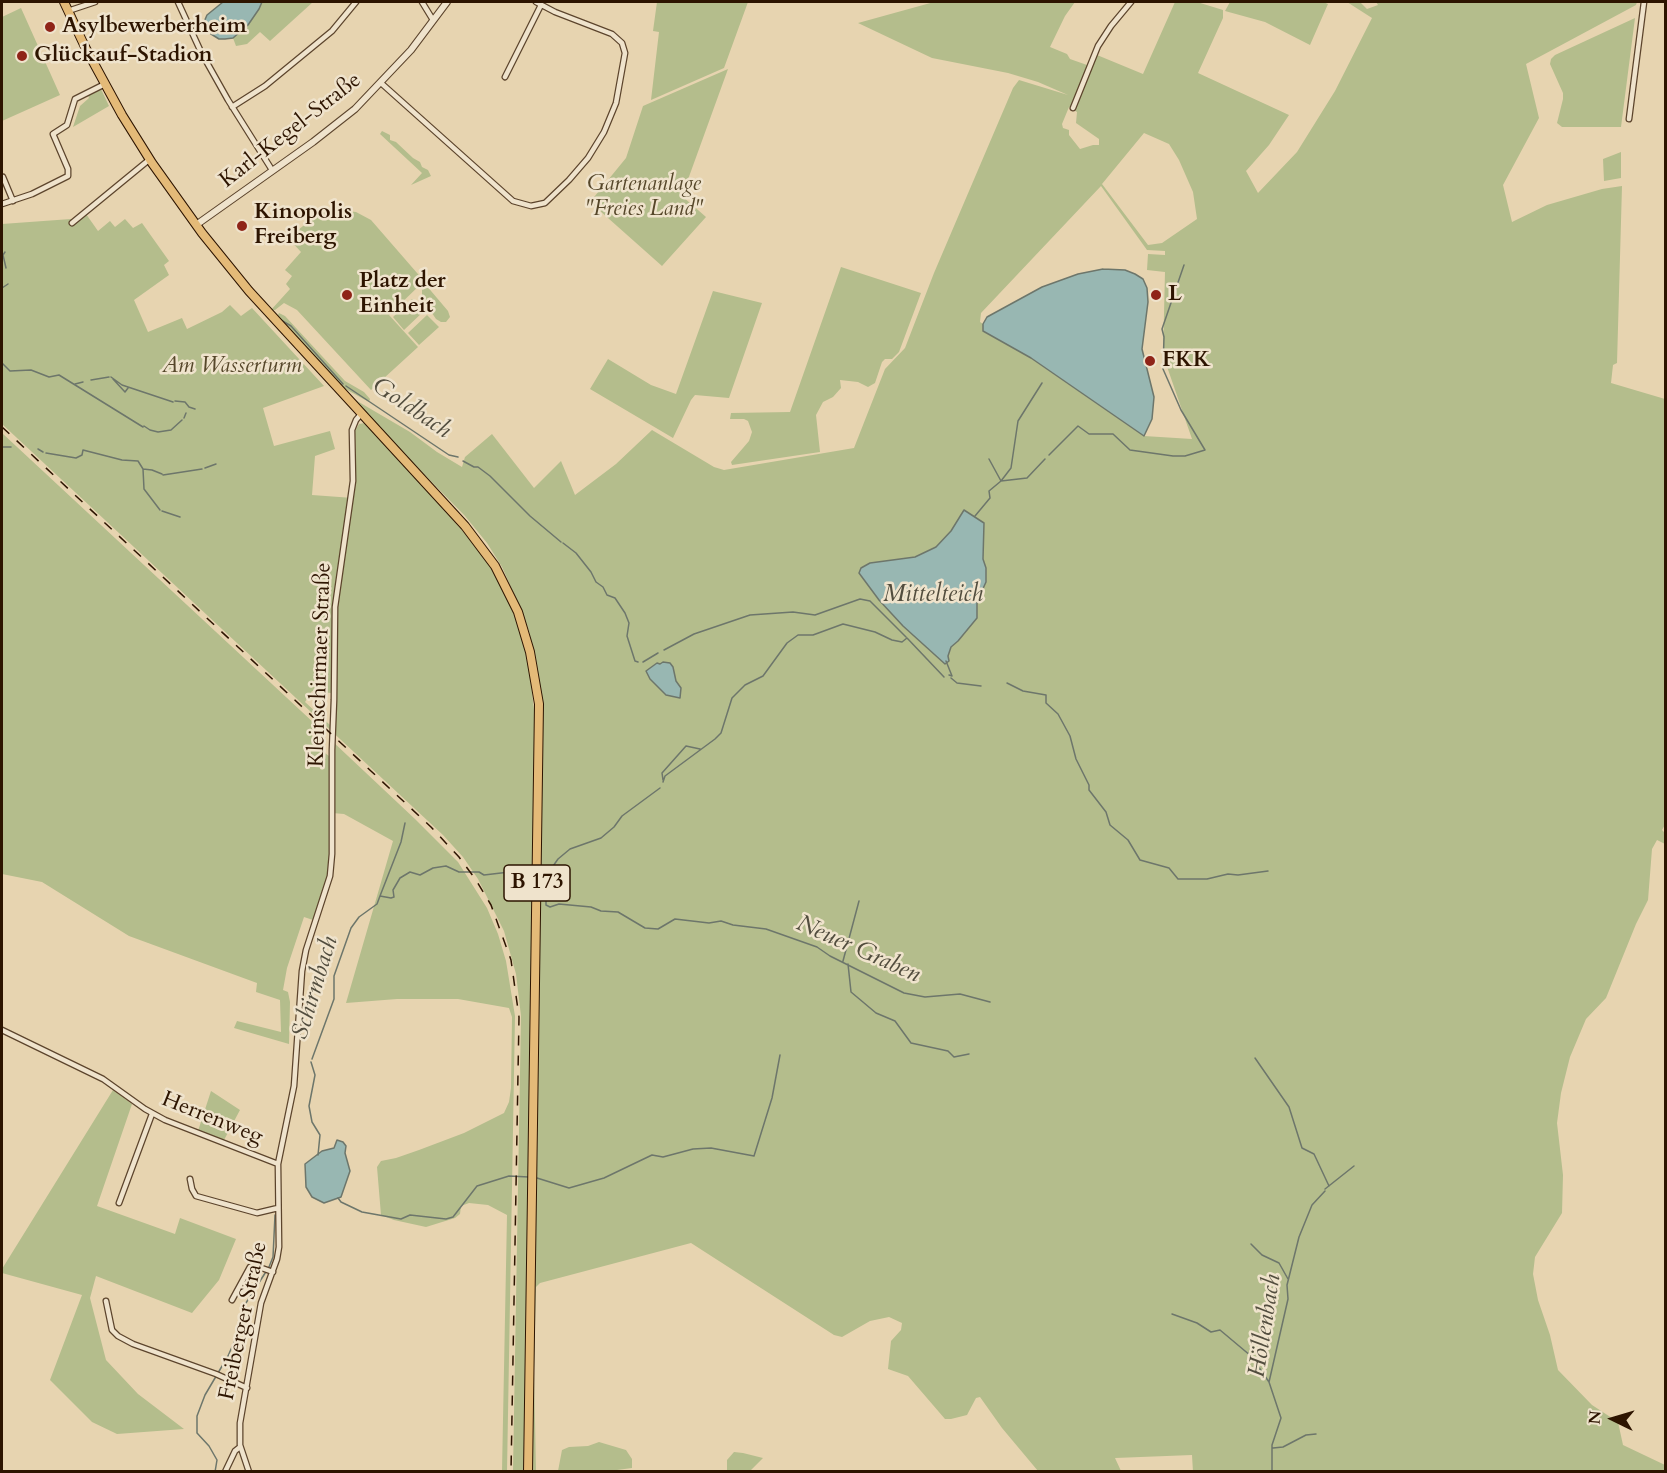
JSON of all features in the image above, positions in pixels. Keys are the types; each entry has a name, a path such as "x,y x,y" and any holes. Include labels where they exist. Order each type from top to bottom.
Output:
{"main road":[{"name":"B 173","path":"64,2 105,84 150,159 196,225 234,274 480,544 495,566 518,612 534,671 539,729 528,1472"}],"street":[{"path":"69,11 94,2"},
{"path":"178,2 201,52 272,170"},
{"path":"232,107 265,86 332,31 356,2"},
{"path":"422,2 433,20"},
{"name":"Karl-Kegel-Straße","path":"196,225 362,103 411,50 447,2"},
{"path":"1073,108 1098,46 1131,2"},
{"path":"1629,119 1644,2"},
{"path":"381,83 513,201 531,206 545,203 588,158 604,132 616,103 625,58 622,44 612,34 538,3 505,77"},
{"path":"2,204 14,201 68,176 68,169 53,134 67,125 75,99 105,84"},
{"path":"72,223 150,159"},
{"path":"3,177 14,201"},
{"name":"Kleinschirmaer Straße","path":"333,813 335,607 353,481 352,430 361,414"},
{"name":"Freiberger Straße","path":"240,1447 240,1422 261,1304 279,1247 278,1164 294,1086 302,971 306,950 330,876 333,813"},
{"name":"Herrenweg","path":"2,1030 103,1079 152,1114 278,1164"},
{"path":"119,1203 152,1114"},
{"path":"190,1179 196,1196 257,1213 278,1208"},
{"path":"232,1300 250,1267 256,1266 270,1271"},
{"path":"106,1300 112,1330 118,1336 133,1344 218,1374 247,1388"},
{"path":"225,1472 235,1451 240,1447 249,1472"}],"green space":[{"path":"262,2 313,2 270,41 260,32 247,44 236,46 233,38 248,25"},
{"path":"657,2 748,2 724,68 651,100 659,32 653,31"},
{"path":"934,2 1075,2 1065,16 1050,47 1092,69 1097,55 1143,74 1175,2 1197,2 1223,10 1223,18 1198,73 1289,115 1269,145 1246,171 1258,193 1297,152 1335,91 1372,18 1347,2 1360,2 1367,9 1378,5 1376,2 1637,2 1636,5 1526,64 1539,118 1503,185 1512,222 1547,205 1602,189 1622,186 1617,363 1613,365 1611,383 1665,399 1666,823 1662,830 1665,833 1665,844 1657,840 1652,849 1648,900 1606,998 1586,1019 1570,1057 1561,1093 1557,1123 1563,1175 1562,1213 1535,1257 1533,1274 1558,1370 1592,1405 1618,1422 1623,1445 1665,1465 1665,1471 1193,1472 1192,1455 1115,1458 1121,1471 1038,1471 1002,1428 980,1397 976,1398 967,1415 945,1419 908,1376 888,1369 891,1341 901,1330 902,1323 889,1317 870,1321 842,1337 834,1335 691,1243 540,1283 536,1287 534,1370 536,1471 531,1471 542,747 539,680 529,631 502,567 487,543 465,516 352,398 410,432 462,467 465,457 492,434 534,488 561,461 575,495 616,464 652,430 714,467 724,470 854,448 885,369 905,348 934,273 1013,88 1019,80 1068,95 1038,82 1008,73 932,58 858,23","holes":["1069,107 1077,112 1076,123 1099,139 1099,145 1080,149 1069,135 1069,130 1063,128 1062,124","1144,133 1169,144 1179,160 1193,192 1197,219 1162,243 1148,245 1102,184","1101,186 1147,250 1165,251 1165,255 1148,254 1147,270 1165,272 1163,355 1192,439 1144,436 1031,358 983,331 983,324 980,322 981,313","964,510 984,523 983,559 986,568 981,595 977,602 977,618 951,647 945,664 903,626 879,600 859,573 870,563 915,557 936,547 951,532","657,663 673,667 676,681 681,688 666,695 650,679 652,668"]},
{"path":"1230,2 1323,2 1328,4 1310,45 1265,22 1225,11"},
{"name":"Glückauf-Stadion","path":"21,8 60,95 2,121 2,17"},
{"path":"1635,18 1621,127 1562,127 1557,123 1563,93 1550,64 1551,59 1555,55"},
{"name":"Gartenanlage \"Freies Land\"","path":"728,69 682,196 706,217 662,266 590,202 626,158 643,106"},
{"path":"101,89 109,106 73,127 80,106 89,98 88,95"},
{"path":"382,131 390,135 390,140 396,142 420,162 431,176 411,185 422,173 380,134"},
{"path":"1621,152 1621,178 1604,181 1603,159"},
{"name":"Platz der Einheit","path":"330,209 356,212 371,220 424,281 389,315 418,347 371,390 297,310 284,303 275,310 271,310 290,289 286,284 292,276 285,270 301,252 288,238 318,214"},
{"name":"Am Wasserturm","path":"86,214 98,231 110,221 115,227 125,219 133,228 142,223 169,261 164,265 169,275 134,300 148,332 182,318 187,329 222,312 230,305 241,316 252,308 324,386 263,408 274,446 330,431 335,449 315,456 312,495 353,498 356,474 355,431 359,424 365,423 480,550 504,590 521,632 528,658 535,718 526,1471 513,1471 521,1016 516,974 504,931 478,879 463,857 443,835 2,424 2,224 71,219 76,222","holes":["312,691 331,693 330,725 305,702"]},
{"path":"841,267 921,293 899,352 892,359 885,359 882,362 875,383 868,387 858,382 840,380 841,388 833,397 823,402 816,415 820,452 732,465 731,462 749,441 752,432 748,421 730,419 731,413 790,412"},
{"path":"426,285 448,311 450,317 446,322 436,319 422,298 422,290"},
{"path":"713,291 762,303 729,398 695,395 673,438 590,389 608,359 651,385 676,394"},
{"path":"412,299 424,311 404,330 393,317"},
{"path":"279,313 285,316 345,381 364,392 370,399 369,402 342,387 277,317"},
{"path":"427,315 439,327 419,345 408,333"},
{"path":"2,433 315,724 312,735 314,745 329,756 331,740 415,819 458,862 487,908 506,961 515,1016 507,1471 502,1471 507,1215 488,1205 469,1203 461,1206 460,1214 455,1218 426,1227 394,1220 381,1215 377,1167 381,1161 396,1158 464,1133 504,1113 509,1102 511,1088 512,1017 509,1008 458,999 397,999 346,1003 393,841 344,814 332,813 331,854 326,889 313,920 304,917 287,968 283,990 288,992 290,1002 289,1044 234,1028 237,1021 281,1032 280,1000 256,992 257,983 129,936 42,882 2,874"},
{"path":"113,1090 132,1104 97,1206 175,1234 180,1218 236,1239 219,1280 192,1313 96,1276 90,1298 106,1360 138,1394 184,1429 117,1434 92,1422 50,1380 82,1295 2,1273 2,1269"},
{"path":"211,1091 240,1110 224,1140 198,1131"},
{"path":"599,1442 626,1450 632,1459 632,1468 602,1472 558,1471 562,1450"},
{"path":"734,1452 763,1458 750,1471 727,1471 727,1460"}],"water":[{"path":"223,2 262,2 248,25 233,38 219,39 211,34 204,22 207,15"},
{"path":"1103,269 1125,270 1135,274 1143,279 1147,288 1148,302 1142,349 1154,397 1152,419 1144,436 1031,358 983,331 983,324 987,317 1042,287 1078,274"},
{"name":"Mittelteich","path":"964,510 984,523 983,559 986,568 986,582 977,602 977,618 951,647 949,661 945,664 903,626 879,600 859,573 861,568 870,563 915,557 936,547 951,531"},
{"path":"657,663 670,663 673,667 676,681 681,688 680,698 666,695 650,679 646,671"},
{"path":"337,1140 346,1146 345,1153 350,1171 341,1197 324,1203 312,1197 306,1187 305,1164 322,1151 334,1148"}],"waterway":[{"path":"5,252 3,255 6,268"},
{"path":"1049,455 1078,426 1089,434 1113,434 1130,450 1173,456 1185,456 1205,450 1181,410 1163,369 1162,329 1184,265"},
{"path":"2,288 8,284"},
{"name":"Goldbach","path":"281,320 291,326 343,384"},
{"path":"2,363 10,371 31,370 49,377 59,375 143,427"},
{"path":"91,380 109,377"},
{"path":"111,377 122,385 173,402"},
{"path":"113,379 125,392 128,388"},
{"path":"75,384 83,382"},
{"name":"Schirmbach","path":"975,516 990,498 989,491 1011,468 1018,421 1042,383"},
{"name":"Goldbach","path":"346,386 449,455 458,457"},
{"path":"175,401 185,402 189,407 195,409"},
{"path":"184,418 186,413"},
{"path":"144,426 158,432 171,430 182,420"},
{"path":"2,447 11,447"},
{"path":"38,449 43,452"},
{"path":"46,453 76,458 82,455 83,450 122,460 138,461 143,469 162,474"},
{"path":"989,459 1001,481 1027,478 1045,459"},
{"name":"Goldbach","path":"463,461 478,467 490,476 530,516 561,542"},
{"path":"205,468 216,464"},
{"path":"143,469 144,489 160,510"},
{"path":"163,475 202,469"},
{"path":"162,511 180,517"},
{"name":"Goldbach","path":"563,543 576,553 596,582 603,587 607,595 615,598 625,613 629,623 627,636 635,661 638,662"},
{"name":"Goldbach","path":"664,650 694,634 750,615 793,612 815,615 860,599 870,601 906,637"},
{"name":"Schirmbach","path":"663,782 665,776 721,733 732,698 745,685 763,676 787,643 798,635 813,635 843,624 875,632 892,640 902,642 907,638 944,677"},
{"name":"Goldbach","path":"643,662 658,653"},
{"name":"Schirmbach","path":"946,661 952,676 949,675"},
{"path":"951,678 957,683 981,686"},
{"path":"1007,683 1023,691 1046,695 1046,703 1058,714 1070,736 1076,759 1089,785 1089,790 1106,812 1110,825 1128,840 1140,860 1169,868 1178,879 1207,879 1228,874 1268,871"},
{"path":"663,780 662,773 686,746 700,749"},
{"name":"Schirmbach","path":"546,895 544,885 558,859 570,849 601,838 614,827 622,816 660,788"},
{"path":"380,896 401,842 405,823"},
{"name":"Schirmbach","path":"312,1059 334,999 334,976 351,928 359,917 377,904 380,896 394,897 393,890 400,878 410,872 420,875 433,868 446,866 459,872 479,872 484,875 518,871 530,883"},
{"name":"Neuer Graben","path":"546,898 546,905 550,907 559,904 618,912 645,928 658,929 675,919 709,923 721,921 733,925 766,929 817,947 830,956 904,993 925,997 960,994 990,1002"},
{"path":"843,961 859,901"},
{"path":"848,964 851,992 876,1013 895,1021 911,1043 948,1051 954,1057 969,1054"},
{"path":"537,1178 569,1188 604,1178 652,1155 663,1157 693,1149 711,1148 754,1156 772,1098 780,1055"},
{"path":"1255,1058 1289,1107 1302,1148 1314,1154 1329,1186"},
{"name":"Schirmbach","path":"311,1062 315,1075 309,1106 312,1122 320,1135 318,1155"},
{"name":"Höllenbach","path":"1325,1189 1354,1166"},
{"path":"338,1198 341,1202 362,1212 401,1219 410,1215 446,1219 453,1217 477,1186 509,1176 529,1177"},
{"name":"Höllenbach","path":"1272,1472 1272,1445 1281,1418 1269,1382 1288,1299 1287,1285 1299,1237 1312,1205 1325,1191"},
{"name":"Schirmbach","path":"215,1472 217,1460 209,1446 197,1433 197,1416 205,1395 228,1356 239,1331 244,1306 273,1257 275,1215"},
{"path":"1251,1244 1262,1255 1279,1263 1288,1279"},
{"path":"1172,1314 1197,1323 1211,1332 1220,1330 1251,1356 1269,1382"},
{"path":"1273,1448 1283,1447 1306,1435 1316,1434"}],"railway":[{"path":"2,427 431,827 459,857 491,905 511,960 519,1017 511,1472"}],"place":[{"name":"Asylbewerberheim","path":"50,27"},
{"name":"Glückauf-Stadion","path":"22,56"},
{"name":"Kinopolis Freiberg","path":"242,226"},
{"name":"Platz der Einheit","path":"347,295"},
{"name":"L","path":"1156,295"},
{"name":"FKK","path":"1150,361"}]}
